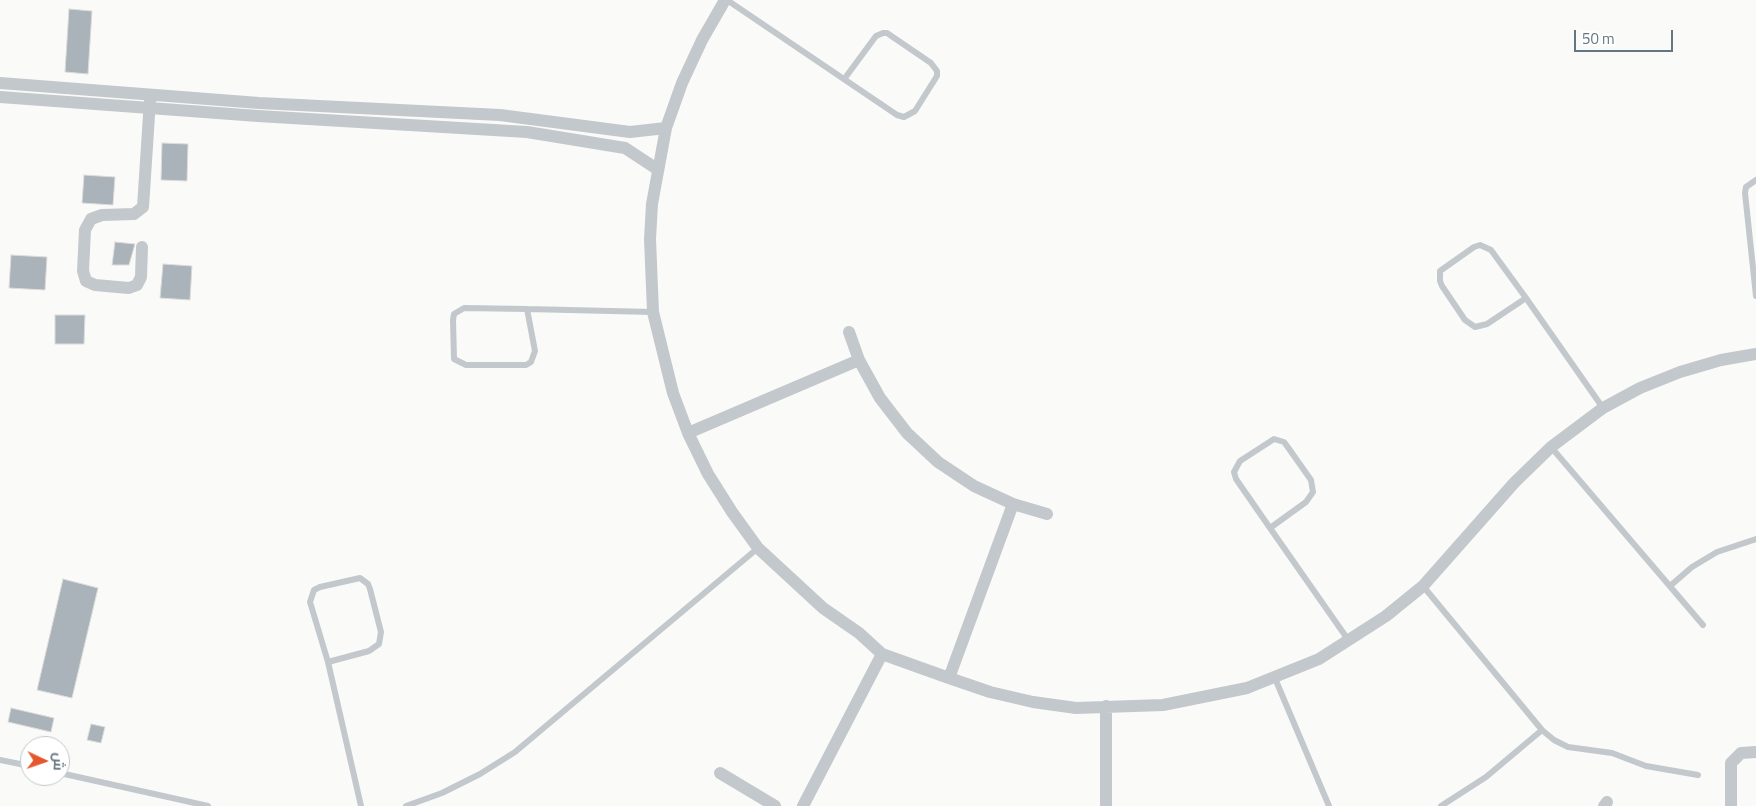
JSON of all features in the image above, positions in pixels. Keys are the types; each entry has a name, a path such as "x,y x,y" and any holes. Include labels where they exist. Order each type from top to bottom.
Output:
{"street":[{"path":"726,0 702,40 682,83 666,128 656,169 650,240 653,312 673,393 688,433 708,474 758,548 823,608 859,633 882,654 949,678 990,692 1033,702 1076,708 1163,705 1247,688 1318,659 1386,616 1423,586 1514,483 1551,447 1603,408 1640,388 1680,372 1721,360 1756,354"},
{"path":"0,83 259,103 500,115 630,132 666,128"},
{"path":"142,247 141,277 137,285 129,288 95,285 86,281 83,271 85,230 91,219 102,214 134,214 143,207 150,95"},
{"path":"0,96 258,116 498,129 584,140 625,148 656,169"},
{"path":"584,140 586,127"},
{"path":"849,332 860,360 880,398 907,433 938,462 974,486 1013,504 1047,514"},
{"path":"688,433 860,360"},
{"path":"949,678 1013,504"},
{"path":"803,806 882,654"},
{"path":"1106,706 1106,806"},
{"path":"1730,806 1731,763 1741,753 1756,752"},
{"path":"720,774 775,806"}],"lane":[{"path":"726,0 898,115 904,117 915,111 938,76 931,63 887,33 883,33 876,36 845,78"},
{"path":"1756,180 1750,183 1745,193 1754,251 1756,296"},
{"path":"1526,298 1487,324 1475,327 1465,320 1442,286 1439,276 1444,267 1474,247 1486,246 1526,298 1603,408"},
{"path":"527,309 535,351 531,362 520,366 466,365 454,359 452,320 458,310 464,308 527,309 653,312"},
{"path":"1270,528 1306,502 1314,492 1311,480 1284,442 1274,439 1240,461 1234,472 1236,479 1270,528 1349,641"},
{"path":"1551,447 1703,625"},
{"path":"1670,586 1692,567 1717,552 1756,539"},
{"path":"406,806 442,793 472,778 515,752 758,548"},
{"path":"328,662 369,651 379,644 381,632 370,589 368,584 360,578 320,586 311,596 310,602 328,662 361,806"},
{"path":"1423,586 1542,730 1554,740 1568,747 1612,753 1646,766 1698,776"},
{"path":"1274,676 1329,806"},
{"path":"1441,806 1486,777 1542,730"},
{"path":"0,760 20,764"},
{"path":"70,775 208,806"}],"building":[{"path":"69,9 92,11 88,74 65,72"},
{"path":"162,143 188,144 187,181 161,180"},
{"path":"84,175 115,177 113,205 82,203"},
{"path":"115,242 135,244 129,265 112,265"},
{"path":"11,255 47,257 45,290 9,288"},
{"path":"163,264 192,266 190,300 160,298"},
{"path":"55,315 85,315 84,344 55,344"},
{"path":"63,579 98,588 72,698 37,690"},
{"path":"11,708 54,718 51,732 8,722"},
{"path":"91,724 105,727 101,743 87,740"}]}
